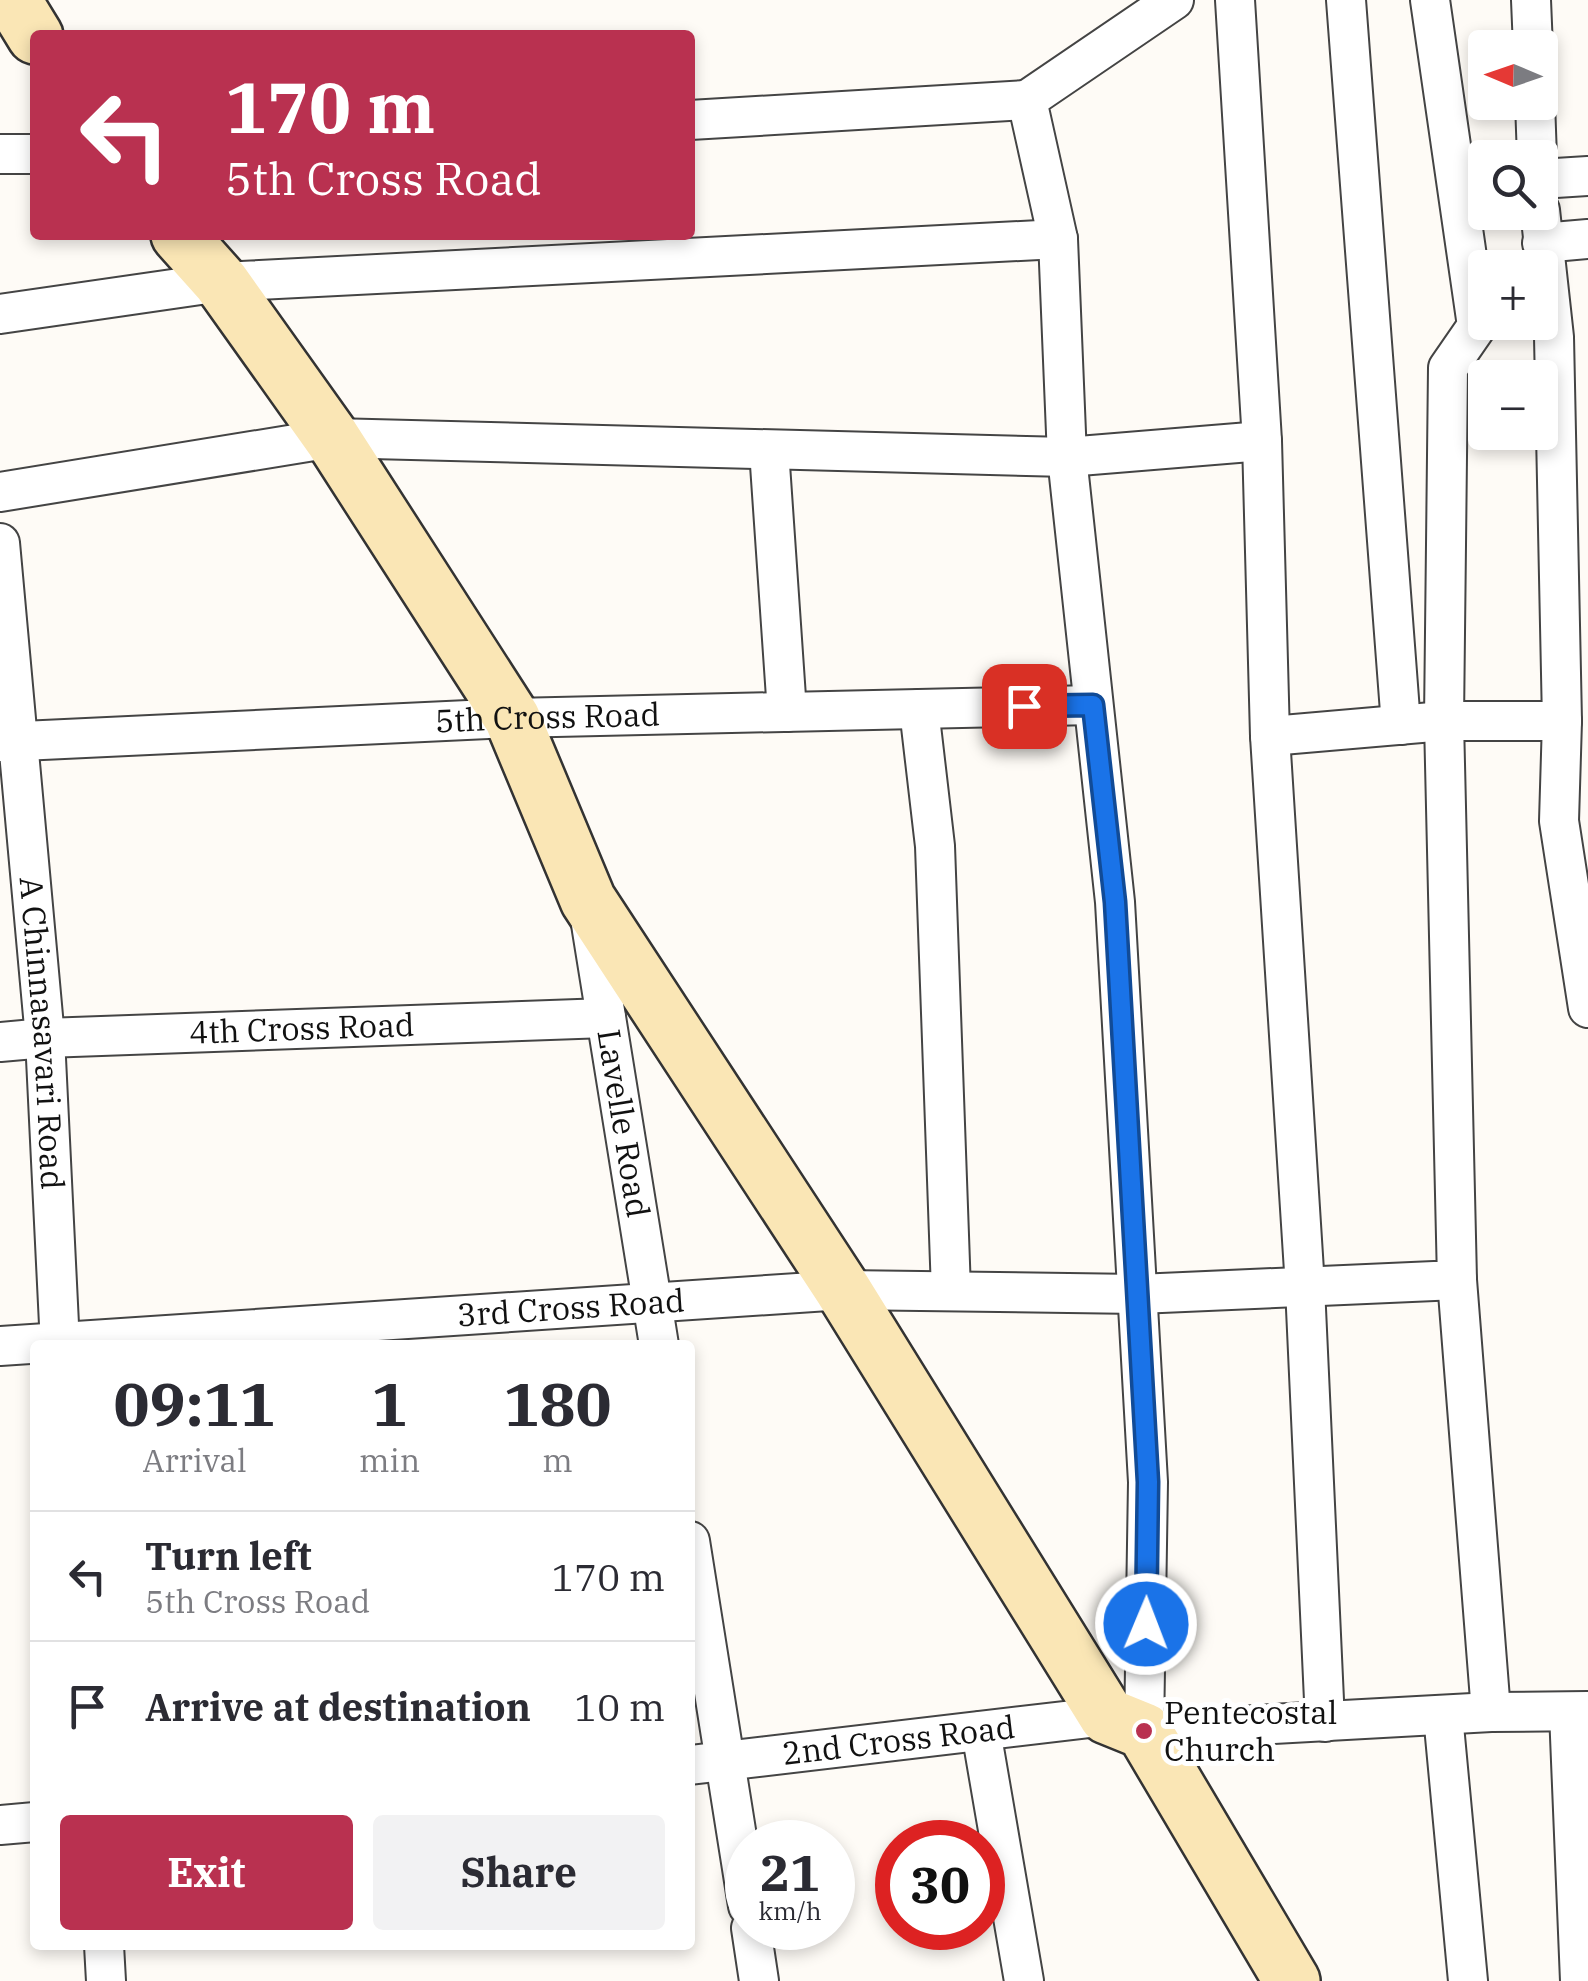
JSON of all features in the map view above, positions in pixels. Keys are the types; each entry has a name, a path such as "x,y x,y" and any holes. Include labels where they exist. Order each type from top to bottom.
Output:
{"street":[{"path":"13,0 31,30"},
{"path":"0,1 37,0"},
{"path":"695,120 1027,100 1174,0"},
{"path":"1235,0 1262,440 1270,736 1305,1287 1325,1722"},
{"path":"1346,0 1401,725"},
{"path":"1430,0 1477,326 1448,368 1444,721 1457,1280 1492,1712"},
{"path":"1531,0 1532,30"},
{"path":"1027,100 1058,239 1067,457 1115,902 1148,1482 1126,1724"},
{"path":"0,154 30,154"},
{"path":"1558,178 1588,176"},
{"path":"1542,230 1571,336 1559,821 1588,1008"},
{"path":"1557,230 1588,238"},
{"path":"0,314 221,282 1058,239"},
{"path":"183,240 221,282 332,438 512,718 588,900 1292,1981"},
{"path":"0,492 332,438 1067,457 1262,440"},
{"path":"768,450 787,712"},
{"name":"A Chinnasavari Road","path":"0,542 8,741 45,1038 60,1340"},
{"name":"5th Cross Road","path":"8,741 512,718 1093,705"},
{"path":"919,709 935,846 950,1291"},
{"path":"1270,736 1444,721 1562,722"},
{"name":"Lavelle Road","path":"588,900 659,1340"},
{"name":"4th Cross Road","path":"0,1042 606,1018"},
{"name":"3rd Cross Road","path":"116,1340 843,1290 1138,1294 1457,1280"},
{"name":"3rd Cross Road","path":"0,1346 30,1345"},
{"path":"695,1606 707,1763 725,1826"},
{"path":"1578,1712 1580,1981"},
{"name":"2nd Cross Road","path":"707,1763 981,1731 1578,1712"},
{"path":"1443,1715 1468,1981"},
{"path":"981,1731 1024,1981"},
{"path":"0,1825 30,1822"},
{"path":"104,1950 106,1981"},
{"path":"754,1950 759,1981"}],"place":[{"name":"Pentecostal Church","path":"1144,1731"}],"route":[{"path":"1024,706 1093,705 1115,902 1148,1482 1146,1624"}]}
